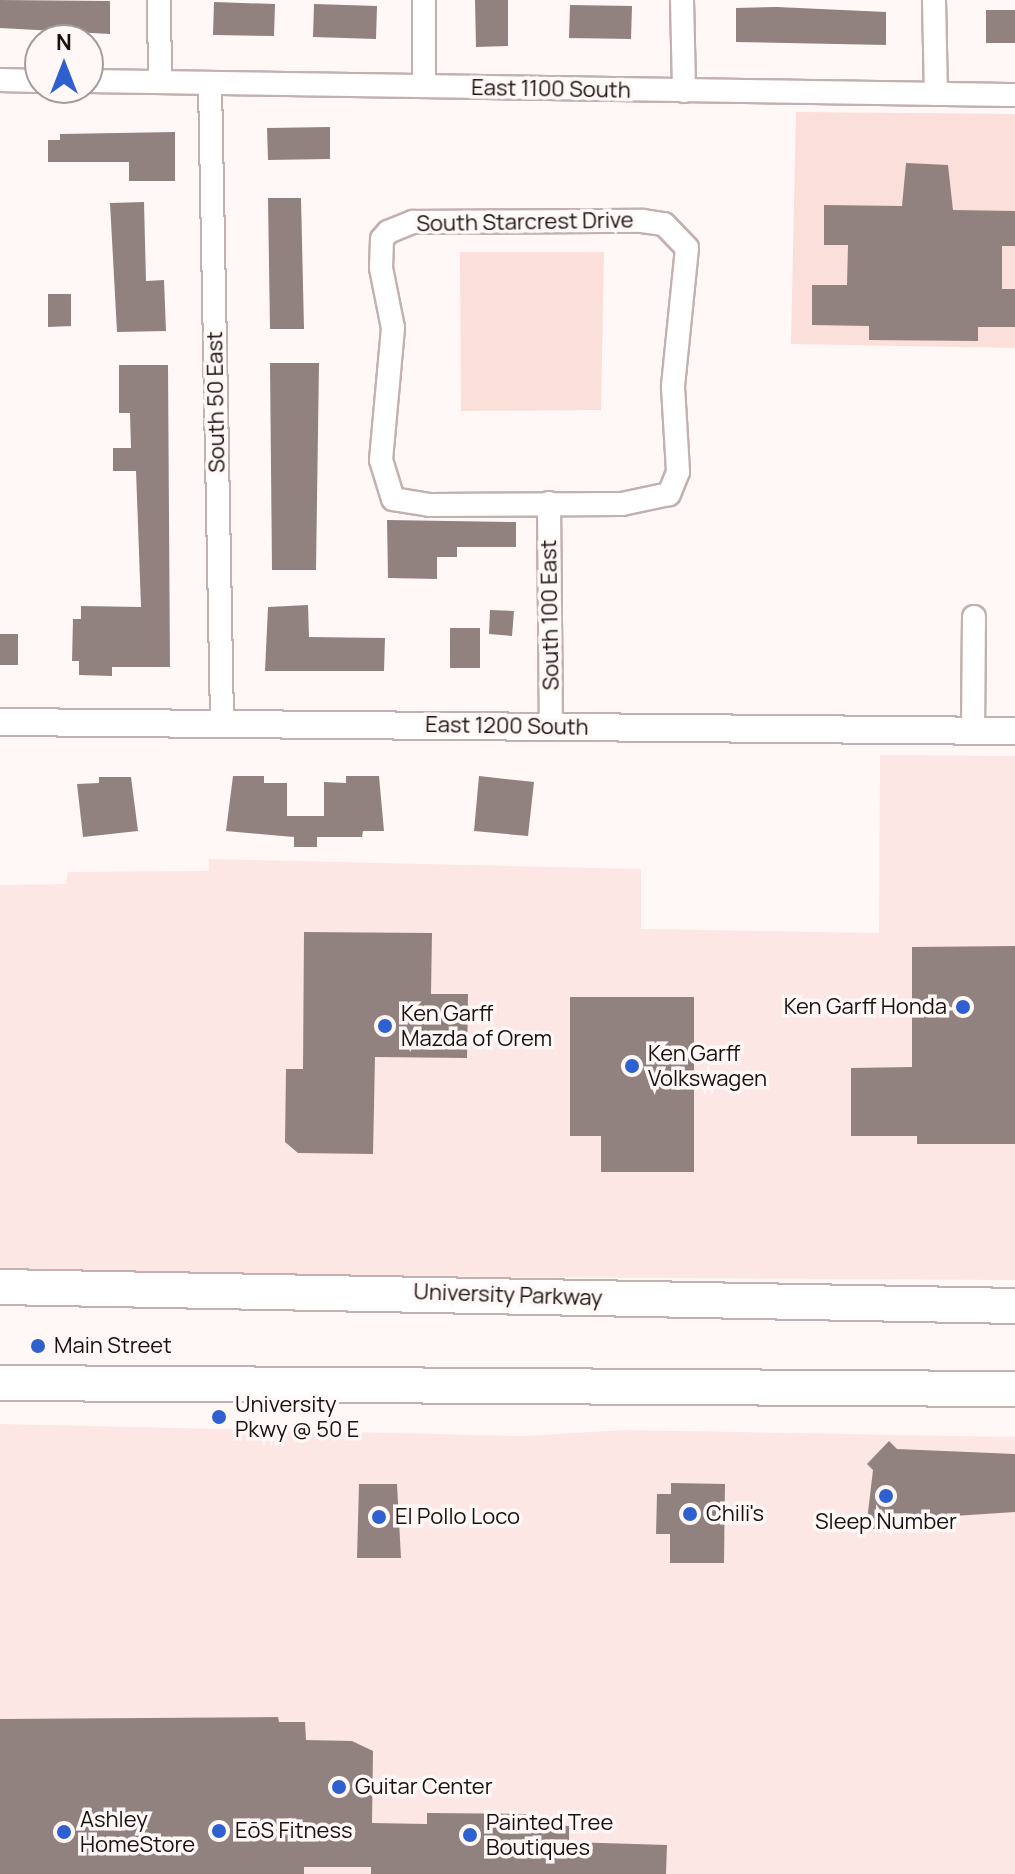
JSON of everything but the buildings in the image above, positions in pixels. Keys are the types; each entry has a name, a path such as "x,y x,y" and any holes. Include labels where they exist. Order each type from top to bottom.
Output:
{"main road":[{"name":"University Parkway","path":"0,1287 1015,1306"},
{"path":"0,1383 1015,1389"}],"street":[{"path":"159,0 160,82"},
{"path":"424,0 424,86"},
{"path":"682,0 684,91"},
{"path":"934,0 936,94"},
{"path":"0,80 24,81"},
{"name":"East 1100 South","path":"104,81 1015,95"},
{"name":"South 50 East","path":"210,83 222,722"},
{"name":"South Starcrest Drive","path":"642,221 664,224 684,240 689,262 673,387 678,456 675,485 669,494 649,502 549,503 403,503 386,490 382,423 393,328 381,249 382,239 395,226 642,221"},
{"name":"South 100 East","path":"549,503 551,727"},
{"path":"973,731 974,617"},
{"name":"East 1200 South","path":"0,722 1015,731"}],"shaded area":[{"path":"796,112 1015,114 1015,348 791,344"},
{"path":"460,252 604,252 601,410 461,411"},
{"path":"880,755 1015,756 1015,1280 0,1274 0,885 66,884 68,872 209,871 209,859 641,869 641,929 879,933"},
{"path":"0,1424 523,1436 625,1430 1015,1437 1015,1874 0,1874"}],"place":[{"name":"Ken Garff Honda","path":"963,1007"},
{"name":"Ken Garff Mazda of Orem","path":"385,1026"},
{"name":"Ken Garff Volkswagen","path":"632,1066"},
{"name":"Main Street","path":"38,1346"},
{"name":"University Pkwy @ 50 E","path":"219,1417"},
{"name":"Sleep Number","path":"886,1496"},
{"name":"Chili's","path":"690,1514"},
{"name":"El Pollo Loco","path":"379,1517"},
{"name":"Guitar Center","path":"339,1787"},
{"name":"EōS Fitness","path":"219,1831"},
{"name":"Ashley HomeStore","path":"64,1832"},
{"name":"Painted Tree Boutiques","path":"470,1835"}]}
